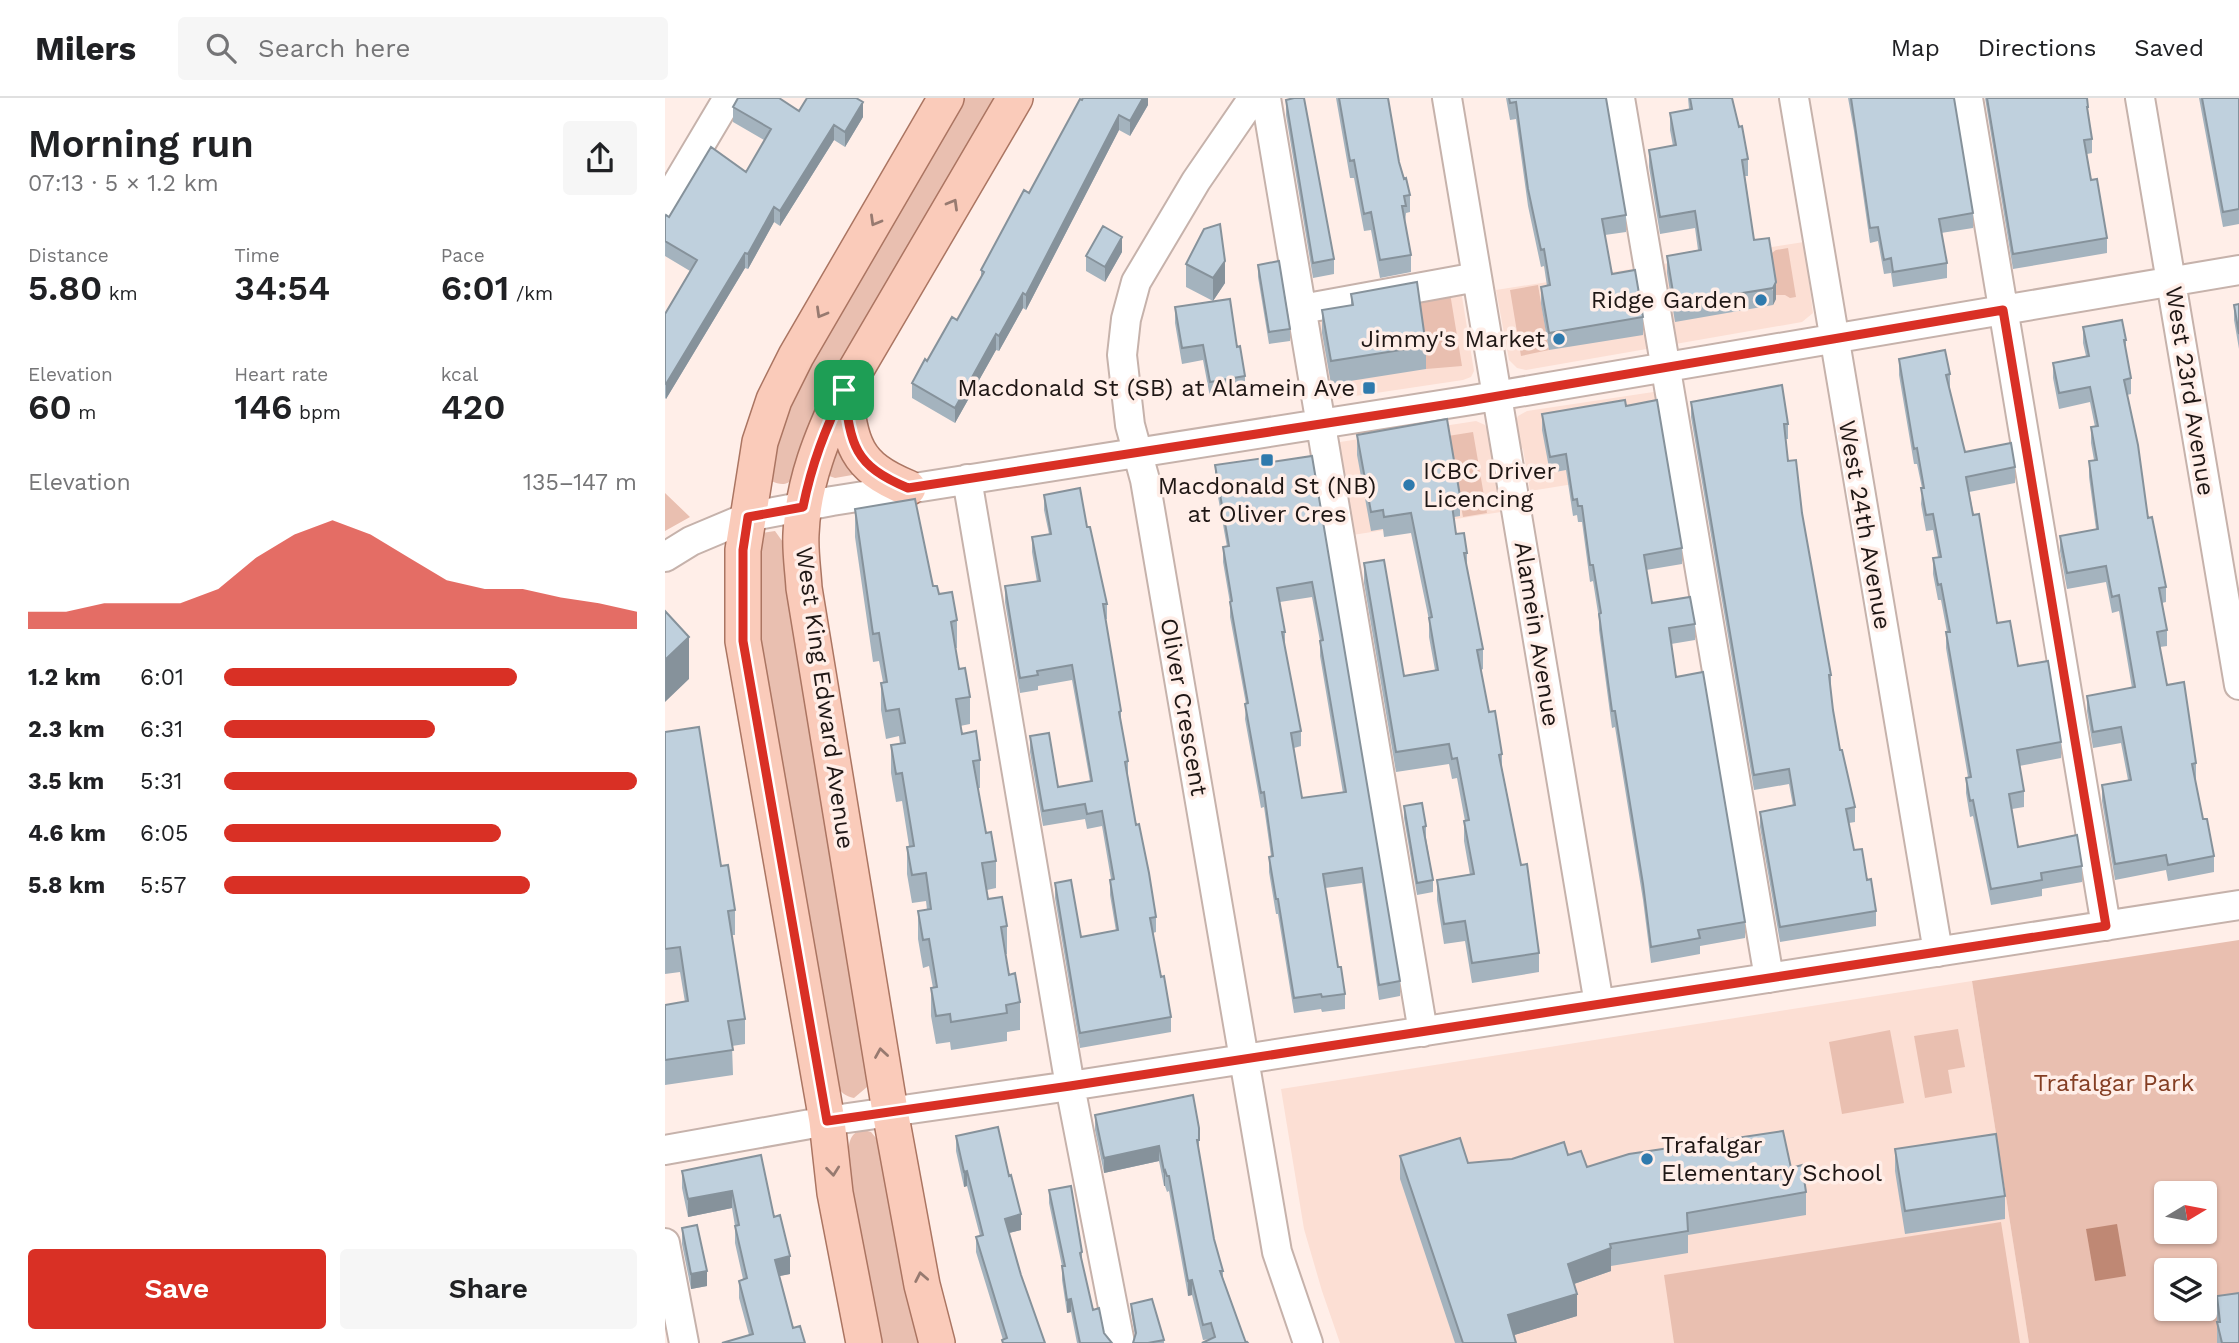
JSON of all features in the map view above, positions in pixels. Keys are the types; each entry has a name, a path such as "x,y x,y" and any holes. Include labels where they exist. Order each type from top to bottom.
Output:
{"main road":[{"path":"864,1343 835,1194 827,1121 743,641 743,550 760,442 774,400 796,356 946,98"},
{"name":"West King Edward Avenue","path":"937,1343 922,1285 890,1111 804,588 801,534 809,476 821,437 844,390 1015,98"},
{"path":"844,390 851,439 859,453 883,478 908,488"}],"street":[{"path":"665,204 728,98"},
{"name":"Oliver Crescent","path":"1253,98 1196,181 1136,282 1126,319 1122,355 1130,425 1147,490 1277,1252 1308,1343"},
{"path":"1266,98 1423,1032"},
{"name":"Alamein Avenue","path":"1447,98 1599,1004"},
{"path":"1620,98 1769,978"},
{"name":"West 24th Avenue","path":"1794,98 1938,952"},
{"path":"1968,98 2106,926"},
{"name":"West 23rd Avenue","path":"2140,98 2239,685"},
{"path":"665,557 691,541 748,517 908,488 1497,396 2239,270"},
{"path":"1302,309 1477,277"},
{"path":"967,479 1070,1086 1120,1343"},
{"path":"665,1150 890,1111 1070,1086 2239,905"},
{"path":"665,1242 684,1343"}],"shaded area":[{"path":"1804,242 1813,313 1802,322 1526,370 1517,368 1509,360 1496,290"},
{"path":"1460,284 1474,371 1471,377 1329,400 1307,299"},
{"path":"1660,391 1679,467 1530,491 1523,449 1518,444 1515,423 1518,416 1527,411"},
{"path":"1476,421 1485,425 1488,431 1501,512 1346,536 1336,458 1340,442"},
{"name":"Trafalgar Elementary School","path":"1972,981 2029,1343 1340,1343 1304,1229 1281,1089"},
{"path":"2117,1224 2126,1276 2095,1281 2086,1229"}],"green space":[{"path":"958,98 999,98 794,478 783,484 771,481 770,464 783,414"},
{"path":"1788,248 1796,297 1790,298 1776,295 1769,255 1776,250"},
{"path":"1538,285 1549,350 1521,356 1510,290"},
{"path":"1449,287 1462,366 1426,369 1415,291"},
{"path":"1473,432 1487,513 1463,517 1448,436"},
{"path":"839,446 858,474 835,478 829,476 829,469"},
{"path":"665,493 690,517 665,531"},
{"path":"775,531 785,545 864,1031 867,1087 854,1098 844,1094 837,1085 757,661 759,537 762,533"},
{"name":"Trafalgar Park","path":"2239,940 2239,1343 2029,1343 1972,981"},
{"path":"1958,1029 1965,1067 1948,1070 1952,1093 1925,1098 1914,1036"},
{"path":"1890,1030 1904,1103 1842,1114 1829,1042"},
{"path":"864,1130 871,1132 876,1138 894,1201 924,1343 876,1343 862,1282 848,1156 853,1136"},
{"path":"2001,1222 2020,1343 1674,1343 1664,1275"}],"building":[{"path":"738,98 779,98 799,111 807,98 856,98 863,102 845,132 834,125 780,211 774,207 748,254 745,253 666,384 665,314 697,260 665,241 665,217 669,217 711,147 746,172 771,129 733,107"},
{"path":"1143,98 1130,121 1119,115 1026,295 1023,293 999,336 996,334 955,408 912,383 952,317 957,320 1024,190 1029,193 1080,99"},
{"path":"1304,98 1334,259 1313,263 1286,100"},
{"path":"1339,98 1388,98 1399,162 1410,195 1404,196 1406,206 1402,206 1411,255 1380,260 1371,212 1364,214 1354,160 1350,161"},
{"path":"1509,98 1606,98 1626,215 1602,219 1612,274 1635,270 1643,317 1549,333 1541,287 1550,285 1544,249 1541,250 1528,189 1516,102 1510,103"},
{"path":"1690,98 1732,98 1739,127 1742,126 1748,159 1742,160 1754,240 1769,238 1776,282 1773,288 1675,304 1667,256 1701,250 1695,211 1660,217 1649,150 1676,145 1670,113 1692,109"},
{"path":"1851,98 1954,98 1973,213 1939,219 1947,263 1893,272 1891,258 1884,260 1878,227 1870,228"},
{"path":"1987,98 2087,98 2092,139 2084,140 2091,180 2097,179 2107,238 2013,254"},
{"path":"2202,98 2239,98 2239,209 2223,212"},
{"path":"1220,224 1225,261 1213,278 1186,264 1204,229"},
{"path":"1103,226 1122,237 1105,267 1086,256"},
{"path":"1279,261 1290,329 1269,332 1258,265"},
{"path":"1417,282 1426,346 1331,361 1322,310 1353,305 1351,294"},
{"path":"1230,299 1237,347 1240,346 1245,376 1210,382 1203,345 1182,348 1175,307"},
{"path":"2239,304 2239,334 2234,305"},
{"path":"2122,320 2131,378 2124,380 2138,445 2148,518 2152,517 2166,587 2159,588 2167,630 2157,632 2167,685 2184,682 2196,763 2192,764 2214,856 2168,865 2166,855 2115,864 2102,785 2131,780 2121,727 2093,732 2087,696 2135,687 2119,595 2112,597 2106,566 2067,573 2060,536 2098,529 2089,461 2097,460 2091,427 2098,426 2090,387 2059,393 2053,363 2089,356 2083,327"},
{"path":"1945,350 1950,374 1946,375 1965,452 2011,443 2015,467 1966,477 1973,515 1979,514 1997,623 2010,621 2018,666 2048,661 2061,742 2017,750 2024,791 2009,794 2018,847 2077,835 2082,866 2041,873 2042,880 1991,889 1966,778 1971,777 1946,632 1950,632 1933,558 1941,557 1933,514 1926,515 1921,488 1924,488 1917,448 1914,449 1899,359"},
{"path":"1782,385 1788,424 1784,424 1788,461 1796,460 1802,513 1831,675 1833,710 1855,807 1846,809 1854,850 1862,849 1867,880 1871,879 1876,911 1780,927 1760,812 1795,805 1789,769 1754,775 1691,402"},
{"path":"1625,400 1626,406 1657,400 1682,548 1644,555 1652,603 1690,597 1695,624 1669,628 1676,677 1703,672 1745,922 1698,930 1700,938 1651,947 1615,711 1612,711 1601,613 1593,565 1590,565 1582,506 1578,506 1577,499 1573,500 1566,454 1550,457 1542,414"},
{"path":"1447,419 1460,496 1451,498 1456,534 1464,533 1467,553 1464,553 1483,649 1477,650 1489,712 1495,711 1502,754 1499,755 1521,865 1527,864 1539,953 1472,963 1465,921 1444,924 1437,880 1474,874 1464,821 1469,820 1457,758 1452,759 1449,744 1396,752 1364,563 1384,560 1404,676 1438,670 1429,618 1432,617 1411,513 1384,517 1383,510 1371,512 1357,435"},
{"path":"1312,456 1400,981 1379,985 1362,868 1323,874 1345,994 1322,997 1321,994 1294,998 1269,857 1273,856 1264,792 1261,793 1245,704 1248,703 1223,547 1229,546 1215,465 1264,458 1265,463","holes":["1312,582 1323,640 1320,641 1346,792 1302,798 1291,733 1301,731 1282,632 1285,632 1277,588"]},
{"path":"1080,488 1107,604 1103,604 1128,761 1125,762 1136,825 1139,824 1149,873 1156,917 1150,918 1171,1017 1080,1033 1055,883 1071,880 1081,937 1118,930 1110,880 1114,879 1102,811 1087,814 1085,804 1043,811 1030,736 1049,733 1058,787 1092,781 1072,665 1037,671 1038,675 1020,678 1005,586 1040,581 1032,537 1051,534 1044,495"},
{"path":"915,499 933,586 937,586 939,594 952,592 957,620 951,622 959,669 965,668 970,697 956,699 962,734 976,731 980,760 973,761 986,833 991,832 996,861 982,863 988,899 1002,897 1007,926 1001,927 1009,975 1015,973 1020,1002 1006,1005 1007,1013 951,1022 950,1014 936,1016 931,988 937,987 929,939 923,940 918,911 931,909 926,873 912,875 907,847 914,846 902,773 896,774 891,745 905,743 899,709 886,711 881,683 887,682 879,633 873,634 855,509"},
{"path":"665,611 689,637 665,660"},
{"path":"699,727 721,866 728,865 735,910 728,911 745,1019 728,1021 733,1050 665,1060 665,1005 688,1001 680,947 665,949 665,732"},
{"path":"1422,803 1426,826 1423,827 1433,880 1417,883 1404,806"},
{"path":"1193,1095 1199,1128 1197,1140 1214,1239 1223,1271 1220,1271 1246,1343 1202,1343 1215,1337 1211,1323 1203,1325 1192,1280 1188,1281 1169,1176 1164,1171 1159,1146 1104,1158 1095,1115"},
{"path":"998,1127 1021,1214 1005,1219 1045,1343 1003,1343 1002,1340 1007,1338 976,1237 983,1235 956,1136"},
{"path":"1783,1131 1791,1168 1802,1165 1806,1192 1687,1213 1688,1231 1610,1244 1611,1248 1568,1264 1577,1294 1508,1315 1516,1343 1463,1343 1400,1156 1460,1138 1468,1163 1512,1159 1564,1142 1568,1155 1581,1151 1587,1167 1629,1154"},
{"path":"1996,1134 2005,1196 1905,1211 1895,1149"},
{"path":"761,1155 774,1217 780,1215 790,1256 775,1260 793,1328 800,1326 805,1343 722,1343 753,1334 739,1281 747,1278 735,1226 739,1225 732,1191 688,1199 682,1171"},
{"path":"1071,1186 1082,1252 1080,1253 1093,1310 1099,1308 1104,1333 1112,1343 1080,1343 1071,1299 1067,1300 1062,1266 1065,1266 1049,1190"},
{"path":"697,1225 707,1271 691,1274 682,1228"},
{"path":"2239,1293 2239,1343 2222,1343 2217,1322 2220,1322 2217,1296"},
{"path":"1152,1299 1164,1340 1133,1343 1136,1333 1131,1304"}],"place":[{"name":"Ridge Garden","path":"1761,300"},
{"name":"Jimmy's Market","path":"1559,339"},
{"name":"Macdonald St (SB) at Alamein Ave","path":"1369,388"},
{"name":"Macdonald St (NB) at Oliver Cres","path":"1267,460"},
{"name":"ICBC Driver Licencing","path":"1409,485"},
{"name":"Trafalgar Elementary School","path":"1647,1159"}],"route":[{"path":"2003,310 2106,926 827,1121 743,641 743,550 748,517 803,507 821,437 844,390 851,439 859,453 883,478 908,488 1463,402 2003,310"}]}
